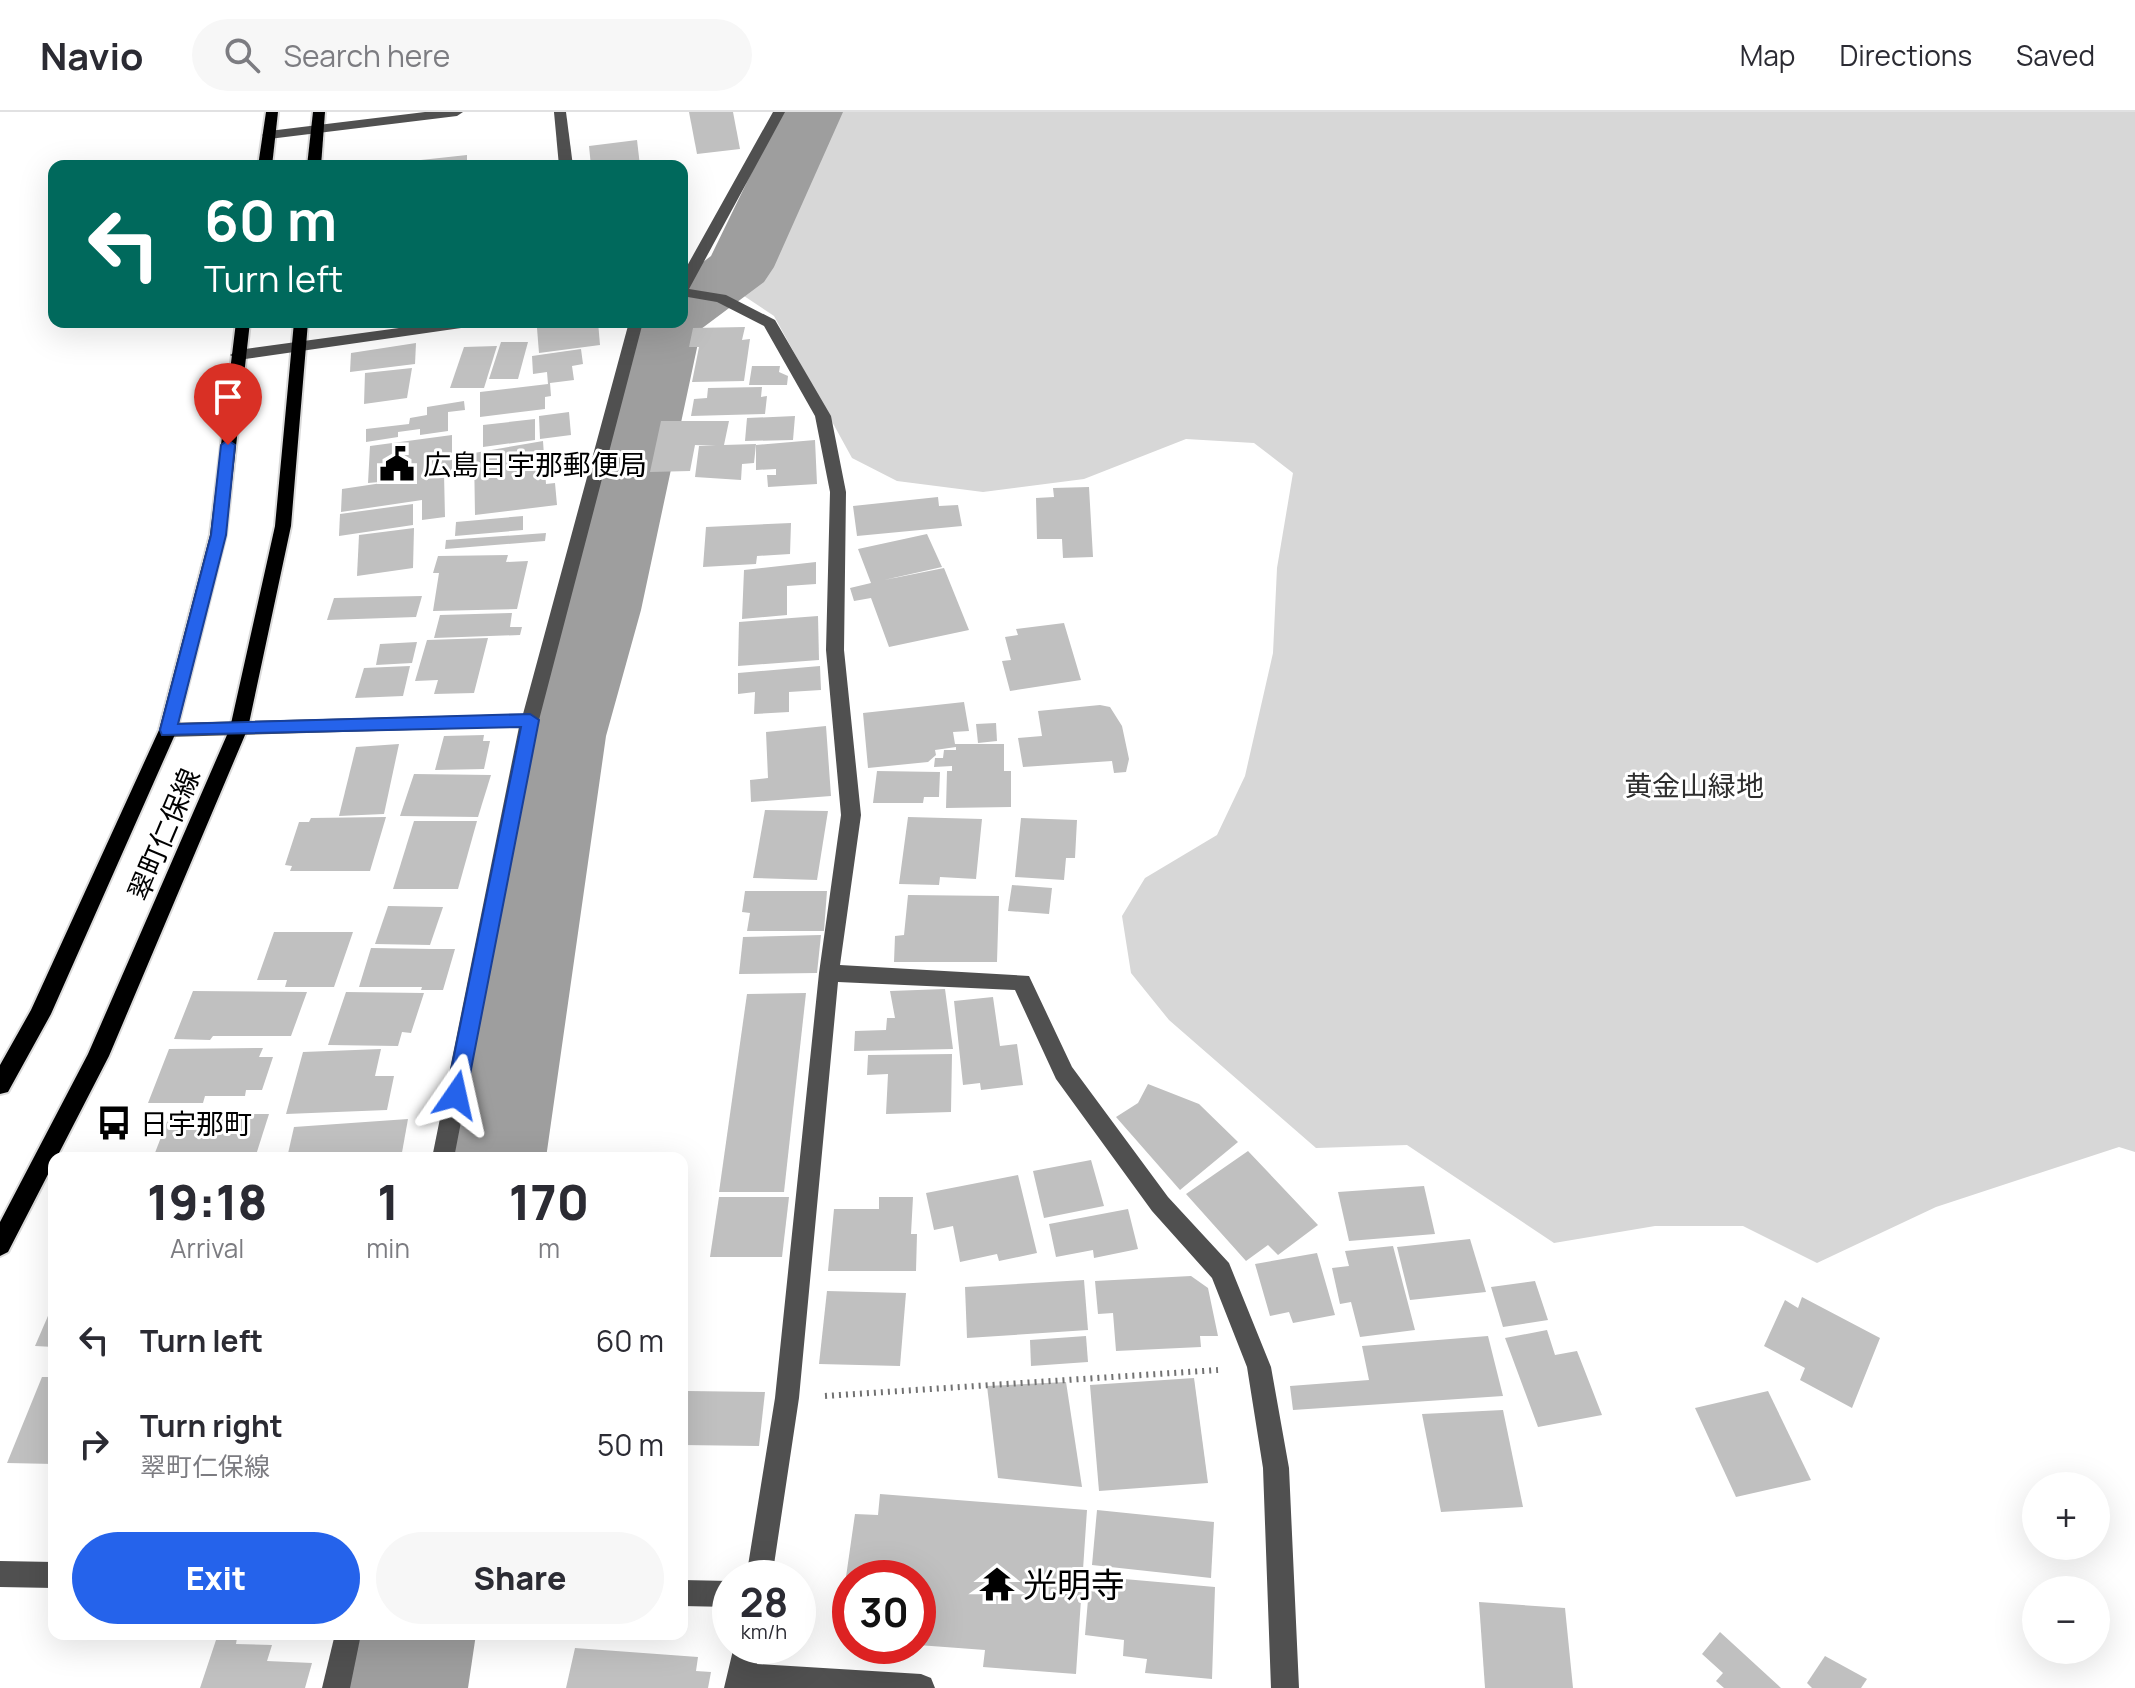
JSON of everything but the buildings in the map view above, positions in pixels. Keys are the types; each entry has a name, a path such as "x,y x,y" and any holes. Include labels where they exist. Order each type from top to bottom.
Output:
{"main road":[{"path":"266,160 272,112"},
{"path":"314,160 319,112"},
{"name":"翠町仁保線","path":"0,1085 40,1014 168,730 218,535 242,328"},
{"name":"翠町仁保線","path":"48,1152 98,1056 239,728 283,526 301,328"},
{"name":"翠町仁保線","path":"0,1245 48,1152"}],"street":[{"path":"269,135 457,112"},
{"path":"560,112 565,160"},
{"path":"688,280 779,112"},
{"path":"688,292 721,298 770,323 823,416 838,492 835,650 851,815 829,973 787,1398 762,1560"},
{"path":"238,355 434,328"},
{"path":"444,1152 530,720 634,328"},
{"path":"168,730 530,720"},
{"path":"829,973 1022,982 1064,1073 1160,1204 1221,1271 1259,1367 1276,1468 1285,1688"},
{"path":"0,1574 48,1575"},
{"path":"688,1593 712,1594"},
{"path":"336,1688 347,1640"},
{"path":"740,1683 921,1688"}],"path":[{"path":"787,1398 1259,1367"}],"green space":[{"name":"黄金山緑地","path":"831,112 2135,112 2135,1152 2119,1147 1936,1207 1817,1263 1743,1226 1655,1226 1554,1243 1407,1145 1316,1148 1169,1020 1131,973 1122,916 1145,878 1217,835 1245,776 1273,653 1277,568 1293,473 1254,443 1186,439 1084,479 983,492 897,481 852,458 774,316 729,286 750,261 787,173"}],"waterway":[{"path":"688,307 740,267 812,112"},
{"path":"493,1152 562,736 599,610 665,328"},
{"path":"403,1688 411,1640"}],"place":[{"name":"広島日宇那郵便局","path":"397,464"},
{"name":"日宇那町","path":"114,1123"},
{"name":"光明寺","path":"997,1584"}],"route":[{"path":"228,445 218,535 168,730 530,720 456,1095"}]}
